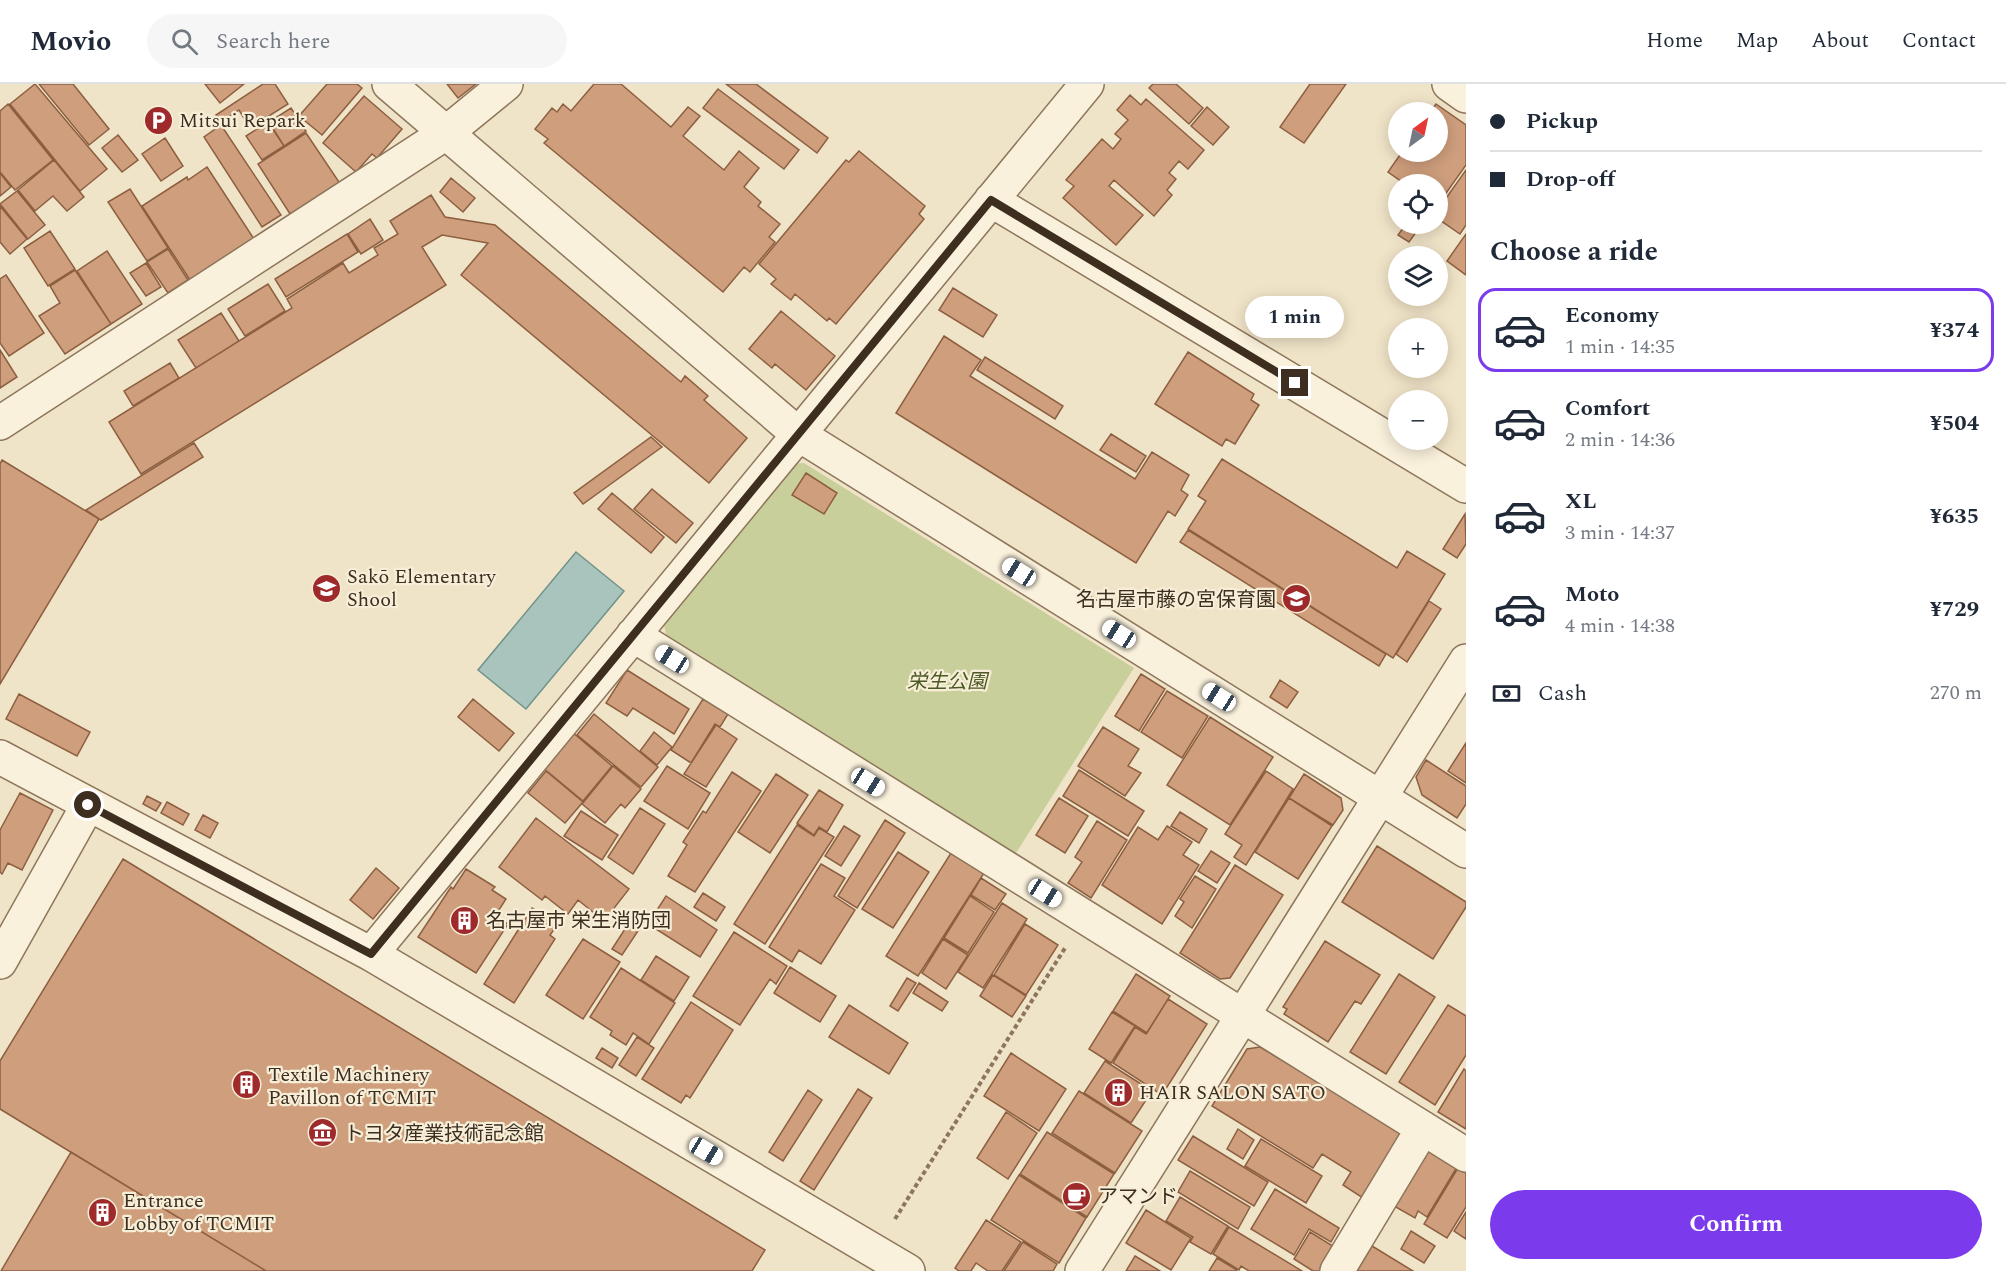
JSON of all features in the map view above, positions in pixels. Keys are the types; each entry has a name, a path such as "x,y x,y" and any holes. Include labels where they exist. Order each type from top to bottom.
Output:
{"street":[{"path":"389,84 798,434 1466,851"},
{"path":"0,423 446,133 506,84"},
{"path":"371,954 1087,84"},
{"path":"1449,84 1466,96"},
{"path":"991,200 1466,486"},
{"path":"633,635 1466,1155"},
{"path":"1082,1271 1466,661"},
{"path":"0,757 371,954 908,1271"},
{"path":"0,962 88,805"},
{"path":"1337,1271 1423,1128"}],"path":[{"path":"875,1251 1084,917"}],"green space":[{"name":"栄生公園","path":"804,463 1134,668 1016,853 666,635 663,619 791,464"}],"water":[{"path":"576,552 624,591 526,709 478,670"}],"building":[{"path":"35,84 107,169 80,191 10,104"},
{"path":"39,84 73,84 109,129 89,145"},
{"path":"205,84 244,84 220,103"},
{"path":"263,84 275,84 288,104 250,128 239,110 221,122 216,115"},
{"path":"327,84 357,84 362,88 322,135 299,116"},
{"path":"447,84 476,84 458,98"},
{"path":"594,84 621,84 671,127 688,107 700,116 683,136 724,170 739,151 759,168 744,187 761,202 758,206 780,224 769,237 775,242 750,272 744,267 723,292 544,143 548,139 535,129 552,108 557,112 563,104 571,111"},
{"path":"726,84 756,84 828,138 817,153"},
{"path":"1153,84 1176,84 1203,108 1189,124 1149,88"},
{"path":"1310,84 1346,84 1304,143 1280,127"},
{"path":"718,89 799,150 784,169 703,108"},
{"path":"1130,95 1141,105 1146,99 1204,150 1188,169 1179,161 1169,173 1176,179 1167,190 1172,195 1154,216 1114,180 1109,186 1143,215 1116,245 1063,198 1074,186 1066,180 1102,139 1113,149 1121,139 1115,134 1128,120 1117,110"},
{"path":"364,96 402,129 377,158 372,154 356,172 323,143"},
{"path":"8,104 53,160 15,190 0,172 0,111"},
{"path":"1207,107 1229,127 1213,145 1191,126"},
{"path":"291,108 306,131 284,146 269,122"},
{"path":"1448,112 1466,125 1466,165 1448,190 1448,174 1391,174 1388,172 1395,162 1448,162"},
{"path":"268,122 284,146 262,160 246,136"},
{"path":"221,125 281,215 262,227 204,137"},
{"path":"306,133 341,185 292,217 258,164"},
{"path":"118,135 138,160 122,172 102,148"},
{"path":"165,138 183,166 161,181 142,154"},
{"path":"859,151 925,206 919,214 924,219 836,324 829,318 827,321 795,294 791,300 771,284 776,279 759,264 846,160 849,162"},
{"path":"54,160 84,197 67,211 53,196 35,211 18,190"},
{"path":"207,167 254,239 190,280 142,206"},
{"path":"1466,170 1466,225 1460,234 1448,226 1448,195"},
{"path":"0,173 11,187 0,196"},
{"path":"451,178 475,198 463,212 440,192"},
{"path":"130,189 168,248 147,261 108,202"},
{"path":"17,191 45,225 28,239 0,204"},
{"path":"431,195 445,217 495,225 681,382 685,376 708,396 704,400 747,438 709,483 461,275 488,243 442,235 422,247 446,285 141,474 109,422 292,308 287,299 343,263 349,273 378,255 374,248 398,234 390,221"},
{"path":"0,206 27,239 10,254 0,242"},
{"path":"370,219 383,240 361,254 348,234"},
{"path":"50,231 75,269 48,286 24,248"},
{"path":"347,234 358,252 286,297 275,279"},
{"path":"1399,234 1415,234 1409,242"},
{"path":"1466,234 1466,275 1448,260"},
{"path":"168,249 188,280 168,293 147,262"},
{"path":"107,251 142,304 111,324 77,271"},
{"path":"146,263 161,287 146,296 130,273"},
{"path":"75,270 111,324 65,354 39,316 60,303 50,286"},
{"path":"6,275 44,333 9,356 0,343 0,279"},
{"path":"268,284 285,311 245,336 228,309"},
{"path":"953,288 997,315 983,337 939,310"},
{"path":"781,311 835,356 806,390 775,364 772,368 749,349"},
{"path":"221,313 239,341 196,368 178,340"},
{"path":"944,336 981,360 970,376 1135,479 1152,452 1189,475 1181,490 1188,495 1175,516 1168,511 1136,563 896,413"},
{"path":"0,350 17,377 0,388"},
{"path":"1188,352 1254,394 1251,400 1259,405 1235,444 1226,439 1222,446 1155,404"},
{"path":"985,357 1063,406 1055,419 977,370"},
{"path":"170,363 179,378 133,406 124,391"},
{"path":"1111,434 1146,456 1136,472 1100,450"},
{"path":"651,437 662,447 583,504 574,493"},
{"path":"194,443 203,457 101,520 86,510"},
{"path":"1222,459 1397,568 1407,551 1445,574 1393,658 1188,529 1206,501 1198,496"},
{"path":"2,460 99,519 0,684 0,464"},
{"path":"806,473 837,493 824,514 792,495"},
{"path":"652,489 693,523 676,543 634,509"},
{"path":"612,493 664,537 651,553 598,509"},
{"path":"1465,514 1466,544 1457,558 1443,549"},
{"path":"1188,530 1386,654 1379,666 1180,542"},
{"path":"1429,601 1441,609 1407,662 1396,654"},
{"path":"627,670 689,709 674,734 633,708 627,716 606,703"},
{"path":"1141,674 1165,689 1139,731 1115,716"},
{"path":"1280,680 1298,692 1287,708 1270,697"},
{"path":"1167,691 1208,716 1182,758 1141,732"},
{"path":"19,694 90,732 77,756 6,719"},
{"path":"473,699 514,733 499,751 458,717"},
{"path":"703,699 728,714 720,727 715,724 691,763 671,750"},
{"path":"594,714 658,767 641,787 577,735"},
{"path":"1210,717 1273,757 1230,825 1167,785"},
{"path":"716,725 737,739 706,787 684,774"},
{"path":"1103,727 1139,749 1128,766 1141,773 1125,796 1078,766"},
{"path":"571,731 612,766 583,801 542,767"},
{"path":"654,732 672,747 657,765 640,751"},
{"path":"1466,743 1466,783 1448,771"},
{"path":"1426,760 1466,786 1466,804 1457,818 1422,795 1416,777"},
{"path":"613,766 641,789 625,808 621,804 605,823 582,804"},
{"path":"667,766 710,793 688,829 644,801"},
{"path":"1079,770 1144,811 1128,836 1063,796"},
{"path":"546,771 583,802 565,823 528,793"},
{"path":"1266,771 1293,789 1246,865 1234,857 1242,845 1225,834"},
{"path":"732,772 761,791 695,892 668,876 687,845 683,842 703,811 706,813"},
{"path":"776,774 808,795 770,853 738,832"},
{"path":"1304,774 1341,798 1343,810 1333,825 1289,798"},
{"path":"819,790 843,805 827,832 819,827 814,835 797,823"},
{"path":"20,793 53,810 22,870 8,863 2,874 0,872 0,830"},
{"path":"147,796 161,803 156,811 143,804"},
{"path":"1059,798 1088,816 1065,853 1036,835"},
{"path":"1289,798 1332,826 1298,879 1255,852"},
{"path":"167,802 189,814 183,825 161,813"},
{"path":"640,808 665,824 633,874 608,857"},
{"path":"581,811 618,835 602,860 564,836"},
{"path":"1180,812 1207,829 1199,843 1171,826"},
{"path":"203,815 218,823 210,838 195,830"},
{"path":"536,818 629,889 604,921 578,900 568,914 545,896 542,900 499,867"},
{"path":"885,820 905,833 857,908 838,896"},
{"path":"1097,821 1127,840 1091,898 1068,883 1082,862 1075,857"},
{"path":"797,825 814,836 819,828 834,837 765,944 734,924"},
{"path":"844,826 860,836 841,866 825,856"},
{"path":"1167,826 1192,842 1183,855 1199,865 1162,924 1102,885 1138,827 1158,840"},
{"path":"1377,846 1466,902 1466,907 1433,959 1342,902"},
{"path":"1211,851 1230,863 1217,883 1198,871"},
{"path":"898,852 929,872 893,928 862,909"},
{"path":"951,853 984,873 918,976 886,956"},
{"name":"トヨタ産業技術記念館","path":"123,859 765,1250 752,1271 266,1271 0,1109 0,1061"},
{"path":"821,864 845,878 834,896 855,910 821,964 799,950 792,962 769,947"},
{"path":"1235,865 1283,895 1230,978 1220,979 1180,953"},
{"path":"376,868 399,888 373,919 350,900"},
{"name":"名古屋市 栄生消防団","path":"466,869 495,887 492,890 506,899 495,916 508,924 476,973 418,937 451,887 453,889"},
{"path":"1195,876 1216,889 1192,928 1175,916 1184,902 1180,899"},
{"path":"981,878 1006,894 995,910 971,895"},
{"path":"703,893 725,907 716,921 694,907"},
{"path":"666,896 717,930 700,957 648,924"},
{"path":"970,896 994,912 968,953 944,938"},
{"path":"1002,903 1027,919 983,988 958,972"},
{"path":"532,908 558,924 550,935 555,939 514,1003 484,984"},
{"path":"636,912 646,919 622,955 612,949"},
{"path":"1025,924 1058,945 1026,995 994,975"},
{"path":"734,932 787,966 776,984 770,979 740,1025 693,996"},
{"path":"583,939 620,962 583,1019 546,995"},
{"path":"943,939 968,955 946,989 922,973"},
{"path":"1325,941 1380,975 1361,1004 1355,1001 1328,1042 1284,1014 1287,1009 1283,1007"},
{"path":"656,956 689,977 674,1001 641,980"},
{"path":"790,967 836,996 820,1022 774,993"},
{"path":"621,968 675,1003 649,1044 633,1033 626,1045 610,1035 612,1031 590,1017"},
{"path":"1136,974 1170,996 1147,1033 1113,1011"},
{"path":"1399,974 1435,997 1386,1074 1350,1052"},
{"path":"993,975 1026,996 1012,1017 980,996"},
{"path":"907,978 916,983 898,1011 890,1006"},
{"path":"919,983 948,1002 942,1011 913,993"},
{"path":"1168,999 1207,1024 1162,1095 1113,1063 1135,1027 1146,1034"},
{"path":"691,1002 733,1030 690,1098 686,1095 681,1103 642,1079"},
{"path":"849,1005 908,1043 889,1074 829,1037"},
{"path":"1448,1005 1466,1016 1466,1055 1435,1105 1399,1082"},
{"path":"1112,1012 1135,1026 1111,1063 1089,1049"},
{"path":"637,1037 654,1048 636,1076 619,1065"},
{"path":"1260,1047 1408,1136 1369,1202 1343,1185 1351,1172 1322,1154 1313,1168 1212,1106 1247,1049"},
{"path":"602,1048 618,1058 612,1068 596,1058"},
{"path":"1011,1053 1066,1089 1039,1131 984,1096"},
{"name":"HAIR SALON SATO","path":"1105,1061 1152,1091 1131,1123 1084,1093"},
{"path":"1464,1069 1466,1071 1466,1129 1438,1112"},
{"path":"858,1089 872,1098 814,1190 800,1181"},
{"path":"808,1090 822,1100 783,1161 769,1152"},
{"path":"1079,1091 1142,1131 1115,1173 1052,1133"},
{"path":"1006,1112 1037,1133 1008,1179 977,1158"},
{"path":"1238,1129 1254,1140 1243,1159 1227,1149"},
{"name":"アマンド","path":"1047,1132 1114,1174 1087,1217 1020,1174"},
{"path":"1193,1136 1268,1182 1254,1206 1178,1160"},
{"path":"1261,1139 1322,1176 1306,1203 1245,1166"},
{"path":"1421,1146 1457,1167 1427,1217 1418,1211 1415,1218 1387,1202"},
{"name":"Entrance Lobby of TCMIT","path":"71,1152 266,1271 1,1271"},
{"path":"1458,1168 1466,1173 1466,1207 1447,1238 1424,1224"},
{"path":"1190,1171 1250,1207 1238,1229 1178,1192"},
{"path":"1019,1175 1086,1218 1059,1263 991,1220"},
{"path":"1275,1189 1339,1228 1331,1242 1309,1229 1294,1255 1251,1229"},
{"path":"1180,1197 1228,1226 1211,1254 1190,1242 1193,1237 1166,1221"},
{"path":"1146,1210 1191,1238 1171,1270 1126,1243"},
{"path":"1466,1212 1466,1239 1454,1231"},
{"path":"986,1220 1021,1242 1002,1271 988,1271 976,1263 971,1271 959,1271 955,1268"},
{"path":"1229,1227 1302,1271 1249,1271 1241,1266 1239,1270 1213,1254"},
{"path":"1411,1231 1435,1246 1424,1263 1401,1249"},
{"path":"1310,1232 1336,1248 1323,1271 1313,1271 1294,1259"},
{"path":"1023,1242 1057,1264 1053,1271 1004,1271"},
{"path":"1372,1246 1413,1271 1357,1271"},
{"path":"1135,1256 1160,1271 1126,1271"},
{"path":"1217,1258 1237,1270 1209,1271"}],"place":[{"name":"Mitsui Repark","path":"158,120"},
{"name":"Sakō Elementary Shool","path":"326,588"},
{"name":"名古屋市藤の宮保育園","path":"1297,599"},
{"name":"名古屋市 栄生消防団","path":"465,920"},
{"name":"Textile Machinery Pavillon of TCMIT","path":"247,1085"},
{"name":"HAIR SALON SATO","path":"1118,1092"},
{"name":"トヨタ産業技術記念館","path":"323,1133"},
{"name":"アマンド","path":"1077,1196"},
{"name":"Entrance Lobby of TCMIT","path":"102,1212"}],"route":[{"path":"88,805 371,954 991,200 1295,383"}]}
